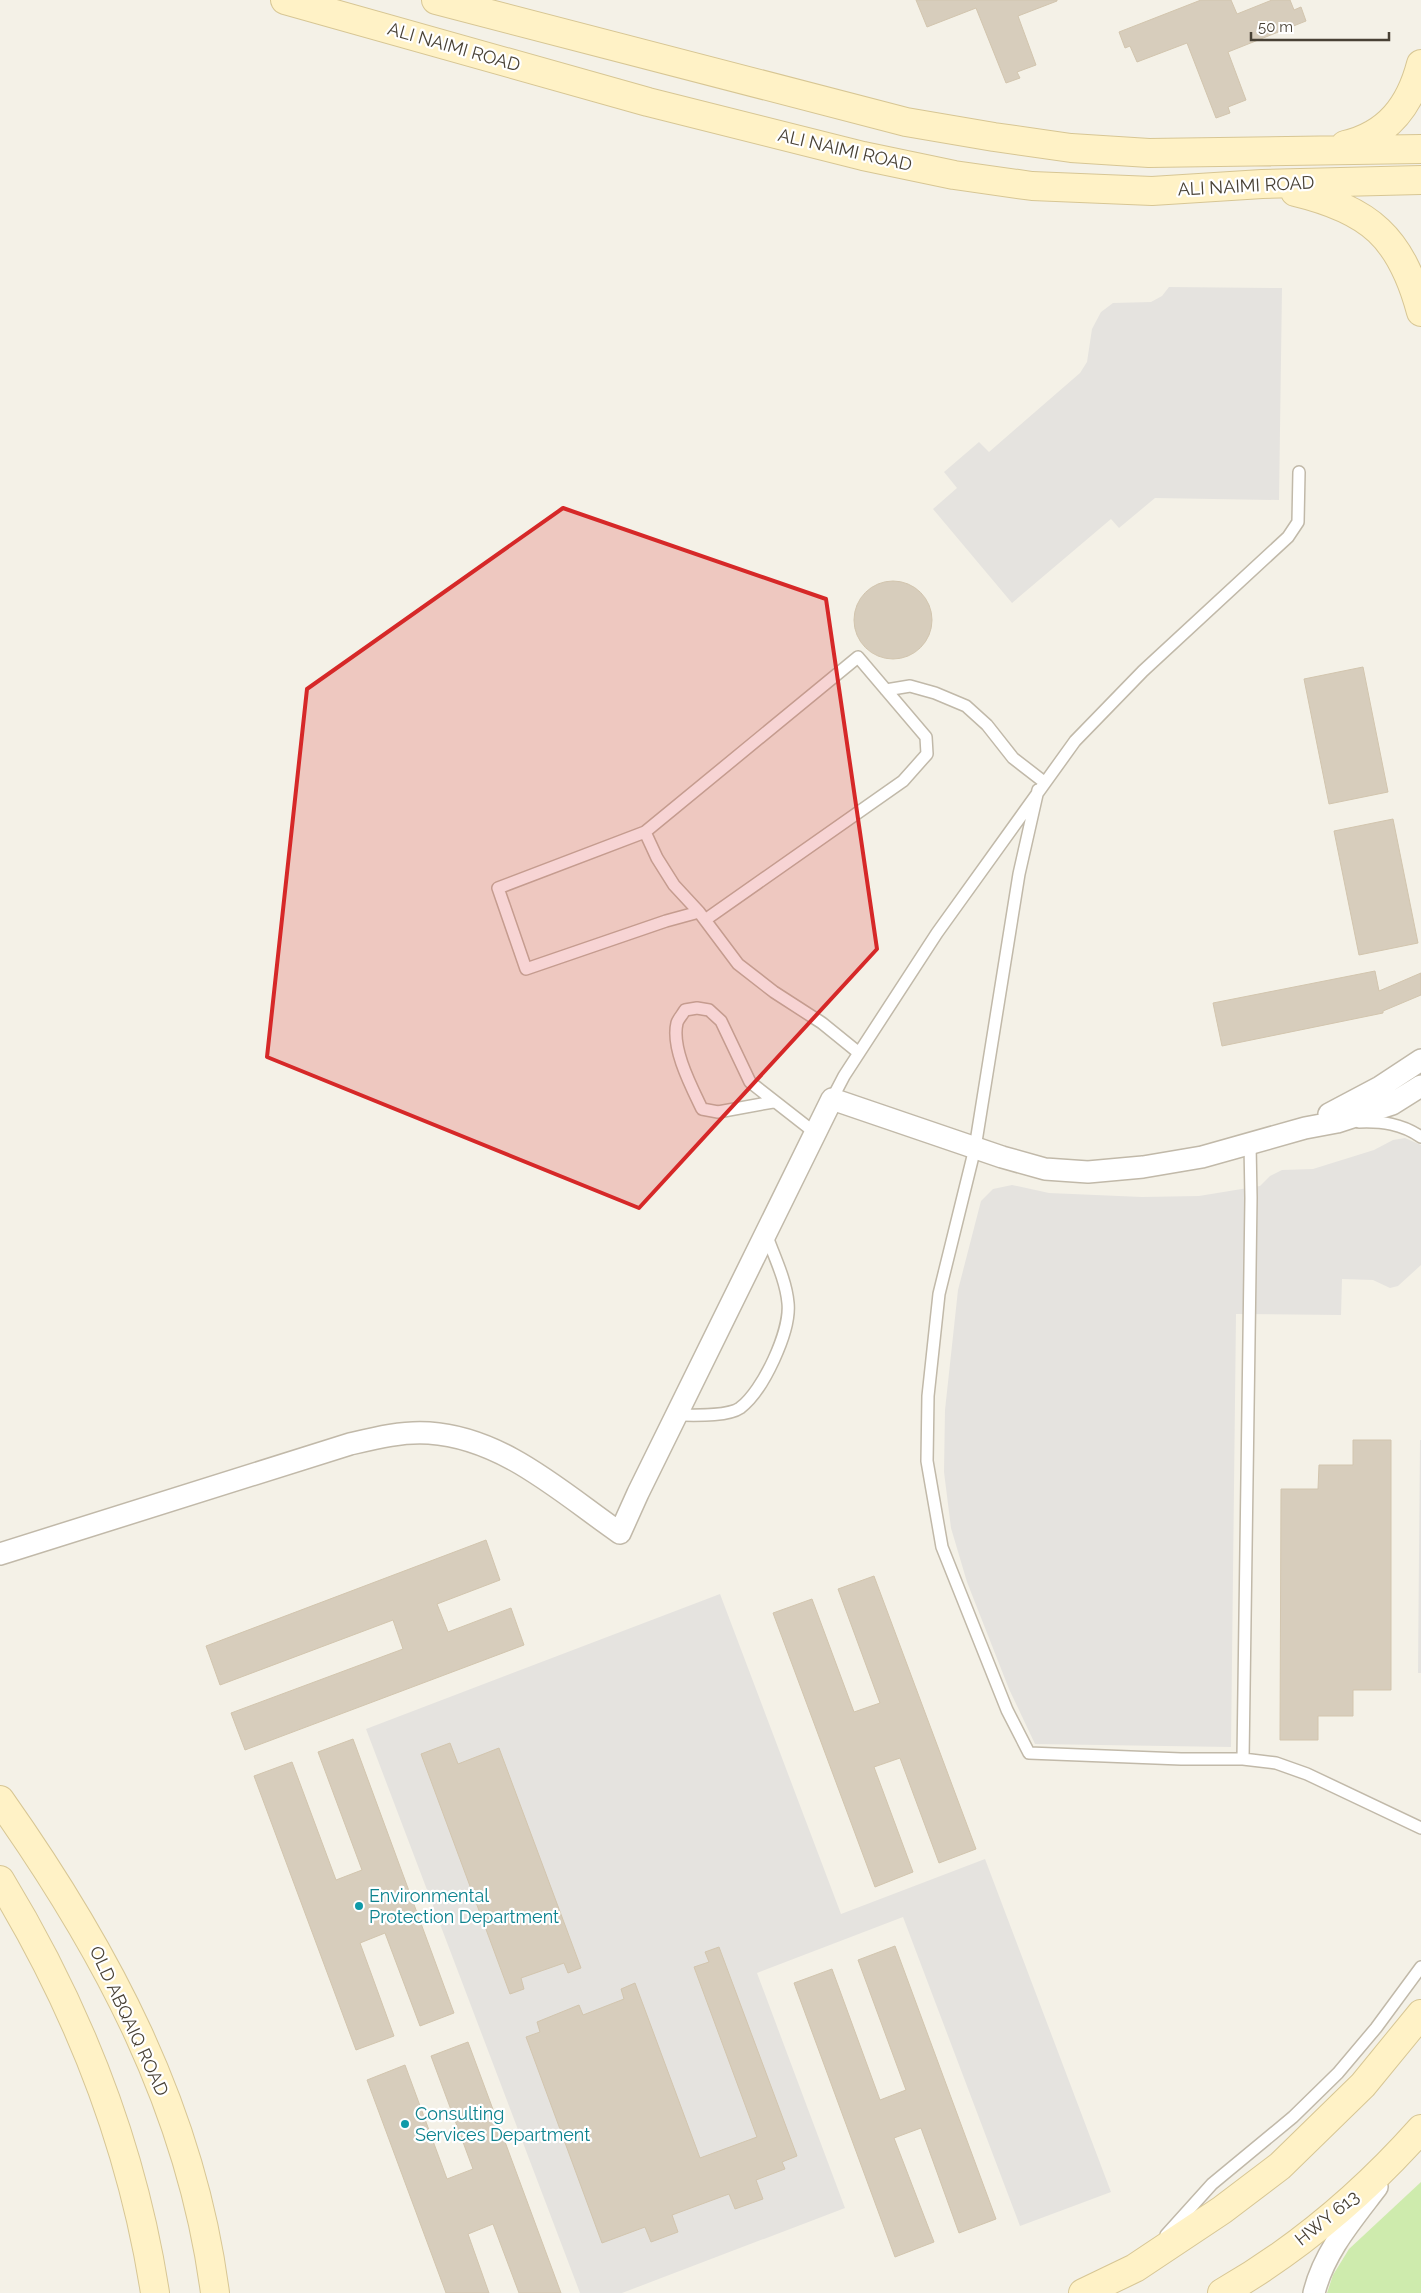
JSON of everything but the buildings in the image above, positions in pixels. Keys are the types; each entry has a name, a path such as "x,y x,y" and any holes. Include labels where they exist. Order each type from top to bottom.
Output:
{"main road":[{"name":"ALI NAIMI ROAD","path":"285,0 648,102 863,156 954,175 1032,186 1099,190 1152,190 1262,184 1421,180"},
{"name":"ALI NAIMI ROAD","path":"436,0 897,120 994,138 1071,148 1149,153 1421,149"},
{"path":"1314,152 1363,141 1380,131 1393,119 1405,103 1416,85 1421,64"},
{"path":"1262,184 1328,200 1354,212 1376,228 1394,247 1406,269 1421,312"},
{"name":"OLD ABQAIQ ROAD","path":"0,1800 40,1857 84,1927 149,2055 191,2174 203,2225 215,2293"},
{"path":"0,1880 46,1960 74,2017 97,2073 137,2198 155,2293"},
{"path":"1083,2293 1135,2268 1222,2210 1280,2166 1363,2086 1421,2014"},
{"name":"HWY 613","path":"1222,2293 1293,2245 1352,2201 1414,2137"}],"street":[{"path":"1305,1128 1380,1087 1421,1060"},
{"path":"0,1554 350,1444 385,1436 428,1433 467,1439 503,1454 545,1479 620,1534 676,1415 766,1234 814,1132 832,1099 975,1148 1045,1169 1088,1172 1143,1167 1202,1156 1305,1128 1337,1122 1392,1104 1421,1086"},
{"path":"1314,2293 1322,2267 1335,2244 1414,2137"}],"lane":[{"path":"832,1099 859,1053 937,933 1075,741 1143,671 1210,607 1288,537 1298,522 1299,472"},
{"path":"858,657 926,737 927,754 903,781 702,916 666,921 526,969 498,888 645,832 858,657"},
{"path":"886,690 910,686 935,692 966,706 987,725 1012,758 1041,786"},
{"path":"1041,786 1019,874 975,1148 939,1294 928,1396 927,1461 942,1547 1008,1710 1029,1753 1181,1759 1243,1759 1276,1763 1419,1822"},
{"path":"645,832 661,865 674,884 702,916 738,964 774,992 822,1023 859,1053"},
{"path":"773,1102 718,1112 702,1109 686,1075 676,1039 677,1022 685,1010 697,1008 710,1010 721,1021 750,1082 773,1102 814,1132"},
{"path":"1337,1122 1381,1121 1411,1130 1421,1137"},
{"path":"1243,1759 1251,1198 1250,1144"},
{"path":"676,1415 711,1415 739,1408 761,1384 787,1326 788,1303 782,1278 766,1234"},
{"path":"1135,2268 1212,2184 1293,2117 1338,2073 1376,2028 1421,1968"}],"highlighted area":[{"path":"563,508 826,599 877,949 639,1208 267,1057 307,689"}],"green space":[{"path":"1421,2182 1421,2293 1327,2293 1333,2275 1349,2249"}],"shaded area":[{"path":"1169,287 1282,288 1279,500 1155,498 1119,528 1111,519 1012,603 933,509 957,488 944,472 979,442 989,452 1080,373 1087,362 1092,329 1101,312 1113,303 1151,302 1162,296"},
{"path":"1405,1138 1421,1145 1421,1265 1398,1286 1390,1288 1373,1280 1342,1279 1341,1315 1236,1314 1231,1747 1035,1744 1009,1689 967,1582 951,1528 944,1472 945,1410 958,1290 981,1201 993,1189 1012,1185 1049,1193 1142,1197 1199,1196 1260,1186 1270,1176 1282,1170 1313,1169 1374,1150 1393,1140"},
{"path":"1420,1440 1421,1673 1418,1673"},
{"path":"720,1594 841,1914 985,1859 1111,2192 1020,2226 903,1917 757,1973 845,2208 622,2293 580,2293 366,1729"}],"place":[{"name":"Environmental Protection Department","path":"359,1906"},
{"name":"Consulting Services Department","path":"405,2124"}]}
